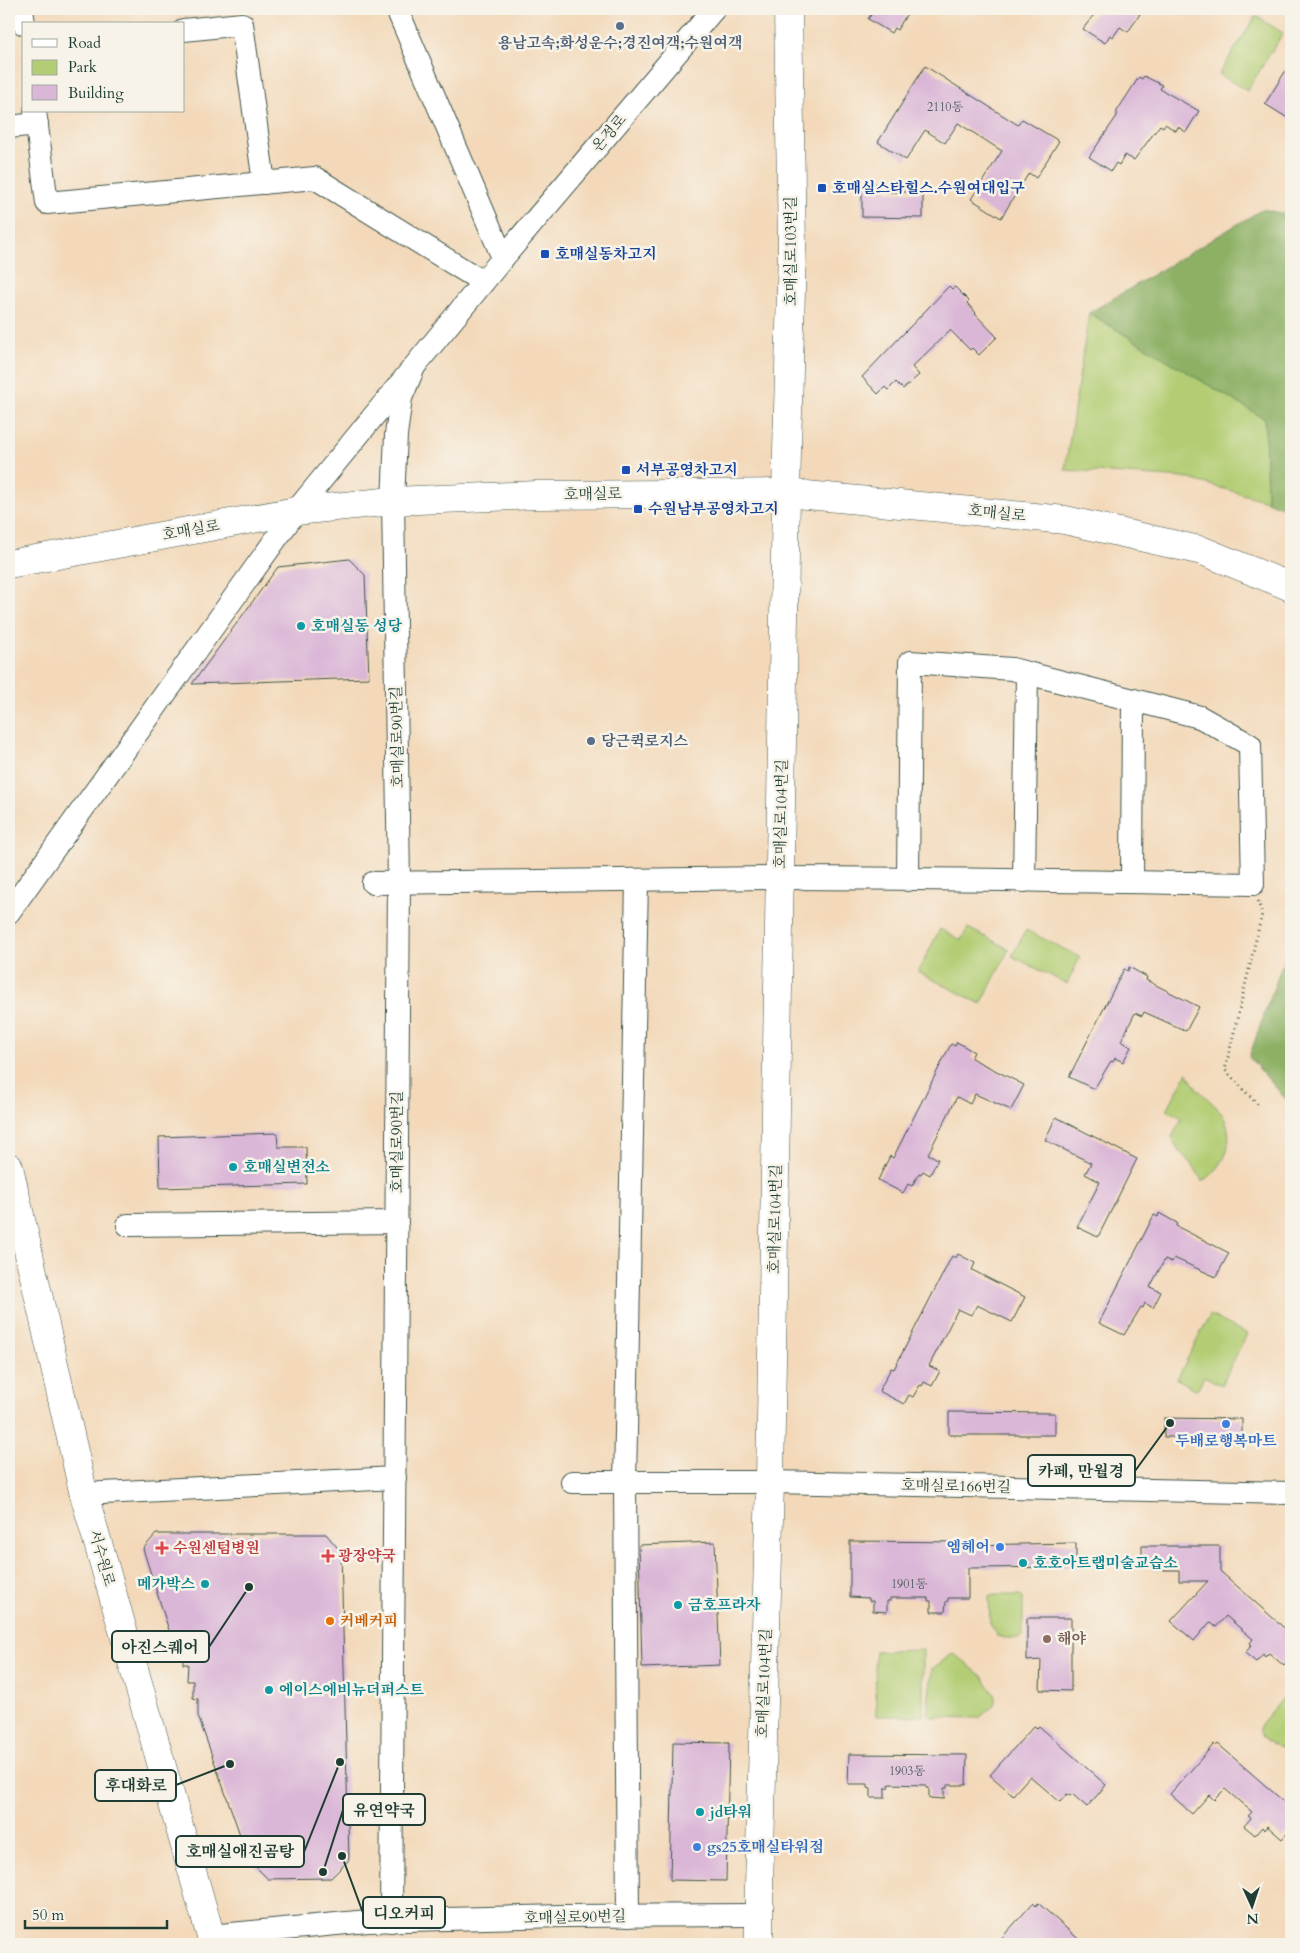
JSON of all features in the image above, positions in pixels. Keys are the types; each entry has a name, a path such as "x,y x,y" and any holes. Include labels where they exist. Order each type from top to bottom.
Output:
{"street":[{"path":"22,9 24,22"},
{"path":"397,9 504,258"},
{"name":"온정로","path":"9,912 296,511 483,282 714,9"},
{"name":"호매실로103번길","path":"786,493 792,247 788,9"},
{"path":"185,30 242,24 264,183"},
{"path":"9,127 36,118 47,203 315,178 483,282"},
{"name":"호매실로90번길","path":"391,1921 399,882 393,501 396,435 401,398 414,367"},
{"name":"호매실로","path":"9,564 296,511 393,501 537,495 786,493 1065,520 1203,550 1291,587"},
{"name":"호매실로104번길","path":"759,1944 770,1482 786,493"},
{"path":"373,883 781,878 908,880 1132,882 1253,884 1250,745 1200,716 1027,673 1012,670 910,662 908,880"},
{"path":"1024,881 1027,673"},
{"path":"1132,882 1133,700"},
{"path":"628,1916 625,1482 637,880"},
{"name":"서수원로","path":"9,1167 84,1494 212,1940"},
{"path":"128,1225 396,1222"},
{"path":"84,1494 395,1478"},
{"name":"호매실로166번길","path":"572,1482 770,1482 1291,1493"},
{"name":"호매실로90번길","path":"212,1940 391,1921 759,1915"}],"path":[{"path":"1253,884 1262,914 1225,1070 1259,1106"}],"green space":[{"path":"1256,16 1283,33 1247,91 1219,74"},
{"path":"1263,209 1291,216 1291,511 1267,501 1265,419 1089,313"},
{"path":"1089,313 1265,419 1267,501 1186,478 1065,470"},
{"path":"968,928 1009,949 981,1004 918,972 940,929 961,940"},
{"path":"1026,930 1080,957 1067,984 1012,956"},
{"path":"1291,940 1291,1105 1249,1057"},
{"path":"1187,1072 1197,1088 1219,1110 1228,1130 1229,1140 1223,1159 1218,1168 1202,1182 1196,1170 1178,1149 1172,1137 1182,1118 1167,1110"},
{"path":"1210,1315 1247,1334 1221,1385 1204,1376 1197,1390 1177,1379"},
{"path":"1020,1595 1023,1598 1023,1635 1020,1638 997,1636 990,1623 989,1596"},
{"path":"923,1650 923,1716 876,1716 875,1651"},
{"path":"953,1653 983,1677 994,1694 996,1704 979,1718 931,1717 927,1713 932,1669"},
{"path":"1291,1689 1291,1755 1262,1736 1259,1729 1261,1724"}],"building":[{"path":"875,9 910,9 897,30 894,28 891,33 868,19"},
{"path":"1098,9 1131,9 1140,14 1128,32 1120,27 1113,37 1110,35 1105,43 1083,29"},
{"path":"1291,62 1291,120 1265,104"},
{"path":"925,66 1018,125 1022,119 1059,141 1036,178 1029,173 1001,218 971,199 1002,151 958,123 945,143 925,130 906,160 878,142"},
{"path":"1144,76 1162,85 1160,89 1199,111 1186,132 1178,127 1176,131 1165,124 1163,127 1160,125 1134,160 1125,155 1119,165 1116,163 1111,171 1089,157 1117,116 1117,111 1139,77 1142,79"},
{"path":"862,184 891,184 885,192 923,192 923,218 862,217"},
{"path":"949,286 952,289 955,287 969,301 967,303 975,314 997,337 979,355 972,348 970,350 950,330 912,367 919,375 903,389 896,382 888,390 885,387 878,394 862,377"},
{"name":"호매실동 성당","path":"349,559 365,575 369,678 192,684 278,567"},
{"path":"1129,967 1147,977 1146,980 1199,1007 1186,1031 1144,1012 1142,1016 1135,1013 1121,1041 1131,1047 1123,1062 1115,1058 1113,1062 1111,1061 1094,1089 1069,1077 1124,969 1128,971"},
{"path":"957,1042 974,1052 971,1058 1024,1085 1011,1110 975,1094 970,1104 957,1097 928,1154 938,1159 930,1175 923,1171 921,1174 919,1173 912,1186 908,1184 903,1193 878,1180 890,1156 893,1158 951,1044 955,1046"},
{"path":"1056,1117 1137,1159 1098,1237 1077,1227 1100,1182 1085,1174 1091,1163 1045,1140"},
{"name":"호매실변전소","path":"277,1133 278,1147 306,1147 307,1184 160,1188 159,1137"},
{"path":"1159,1213 1177,1223 1176,1226 1229,1253 1216,1277 1174,1258 1172,1262 1165,1259 1150,1287 1161,1292 1153,1308 1145,1303 1124,1335 1099,1323 1154,1215 1158,1217"},
{"path":"958,1254 975,1263 972,1270 1025,1297 1012,1322 977,1305 971,1315 958,1309 929,1366 940,1371 932,1386 924,1382 913,1397 909,1395 904,1404 879,1391 891,1368 894,1369 952,1256 956,1258"},
{"path":"949,1412 1055,1413 1055,1435 949,1435"},
{"path":"1164,1418 1242,1419 1242,1437 1164,1437"},
{"path":"156,1534 326,1534 341,1552 349,1860 331,1878 268,1879 249,1860 198,1716 198,1699 193,1698 193,1681 187,1681 188,1664 183,1664 183,1643 173,1643 143,1549"},
{"path":"850,1541 969,1542 968,1545 1076,1543 1076,1567 968,1568 968,1598 948,1598 945,1612 931,1612 931,1601 928,1601 928,1598 890,1598 890,1601 887,1601 887,1612 873,1611 873,1601 869,1601 869,1598 850,1597"},
{"name":"금호프라자","path":"715,1542 720,1665 642,1668 639,1545"},
{"path":"1142,1546 1220,1546 1220,1571 1291,1634 1291,1658 1284,1666 1269,1653 1265,1657 1263,1654 1256,1662 1245,1653 1252,1645 1250,1643 1253,1639 1226,1616 1216,1627 1210,1622 1194,1641 1171,1621 1208,1581 1179,1581 1179,1570 1153,1570 1154,1563 1142,1563"},
{"path":"1027,1618 1071,1618 1071,1691 1040,1690 1041,1660 1027,1661"},
{"path":"1034,1726 1037,1728 1039,1726 1106,1785 1087,1807 1072,1794 1070,1796 1067,1794 1060,1802 1030,1776 1013,1795 990,1775"},
{"name":"jd타워","path":"673,1742 729,1743 726,1881 670,1880"},
{"path":"1214,1744 1216,1746 1218,1744 1291,1808 1291,1829 1282,1839 1267,1826 1264,1830 1262,1827 1255,1835 1244,1826 1251,1818 1248,1816 1252,1812 1225,1789 1214,1800 1209,1795 1192,1814 1170,1794"},
{"path":"849,1754 967,1755 966,1785 947,1785 947,1788 944,1788 944,1799 929,1798 929,1788 926,1788 926,1785 889,1784 888,1788 885,1788 885,1798 871,1798 871,1788 868,1787 868,1784 848,1784"},
{"path":"1033,1903 1036,1906 1038,1903 1084,1944 996,1944"}],"place":[{"name":"용남고속;화성운수;경진여객;수원여객","path":"620,26"},
{"name":"호매실스타힐스.수원여대입구","path":"822,188"},
{"name":"호매실동차고지","path":"545,254"},
{"name":"서부공영차고지","path":"626,470"},
{"name":"수원남부공영차고지","path":"638,509"},
{"name":"호매실동 성당","path":"301,626"},
{"name":"당근퀵로지스","path":"591,741"},
{"name":"호매실변전소","path":"233,1167"},
{"name":"카페, 만월경","path":"1170,1423"},
{"name":"두배로행복마트","path":"1226,1424"},
{"name":"엠헤어","path":"1000,1547"},
{"name":"수원센텀병원","path":"162,1548"},
{"name":"광장약국","path":"328,1556"},
{"name":"호호아트랩미술교습소","path":"1023,1563"},
{"name":"메가박스","path":"205,1584"},
{"name":"아진스퀘어","path":"249,1587"},
{"name":"금호프라자","path":"678,1605"},
{"name":"커베커피","path":"330,1621"},
{"name":"해야","path":"1047,1639"},
{"name":"에이스에비뉴더퍼스트","path":"269,1690"},
{"name":"호매실애진곰탕","path":"340,1762"},
{"name":"후대화로","path":"230,1764"},
{"name":"jd타워","path":"700,1812"},
{"name":"gs25호매실타워점","path":"697,1847"},
{"name":"디오커피","path":"342,1856"},
{"name":"유연약국","path":"323,1872"}]}
